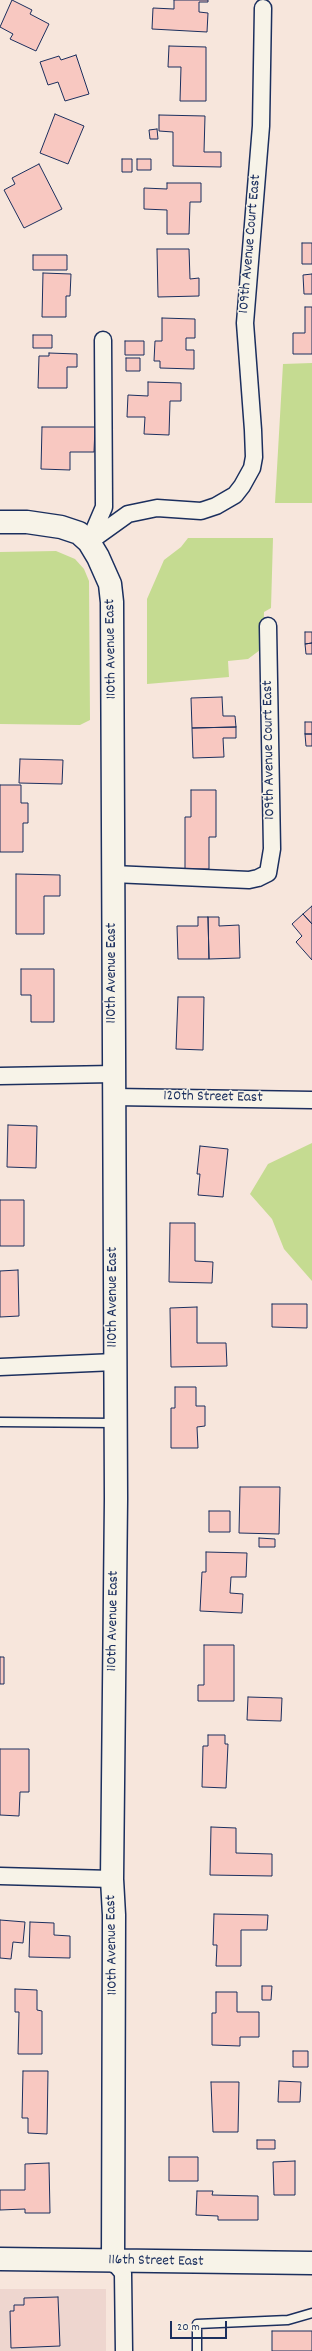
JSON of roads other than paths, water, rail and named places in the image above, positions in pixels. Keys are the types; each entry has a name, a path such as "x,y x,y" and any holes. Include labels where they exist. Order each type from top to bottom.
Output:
{"street":[{"name":"109th Avenue Court East","path":"89,542 128,514 157,508 201,511 216,506 234,495 248,477 254,457 251,384 245,344 245,323 261,126 263,8"},
{"path":"0,522 27,522 61,527 79,533 89,542 104,507 103,340"},
{"name":"110th Avenue East","path":"89,542 110,584 112,602 115,1362 112,1879 114,1915 113,2262"},
{"name":"109th Avenue Court East","path":"112,874 249,880 258,878 268,873 272,849 268,626"},
{"path":"0,1076 114,1074"},
{"name":"120th Street East","path":"114,1097 312,1100"},
{"path":"0,1367 115,1362"},
{"path":"0,1876 112,1879"},
{"name":"116th Street East","path":"0,2259 113,2262 312,2263"},
{"path":"113,2262 123,2273 124,2351"}],"lane":[{"path":"0,1422 115,1423"},
{"path":"198,2351 197,2324 288,2320 312,2313"}]}
